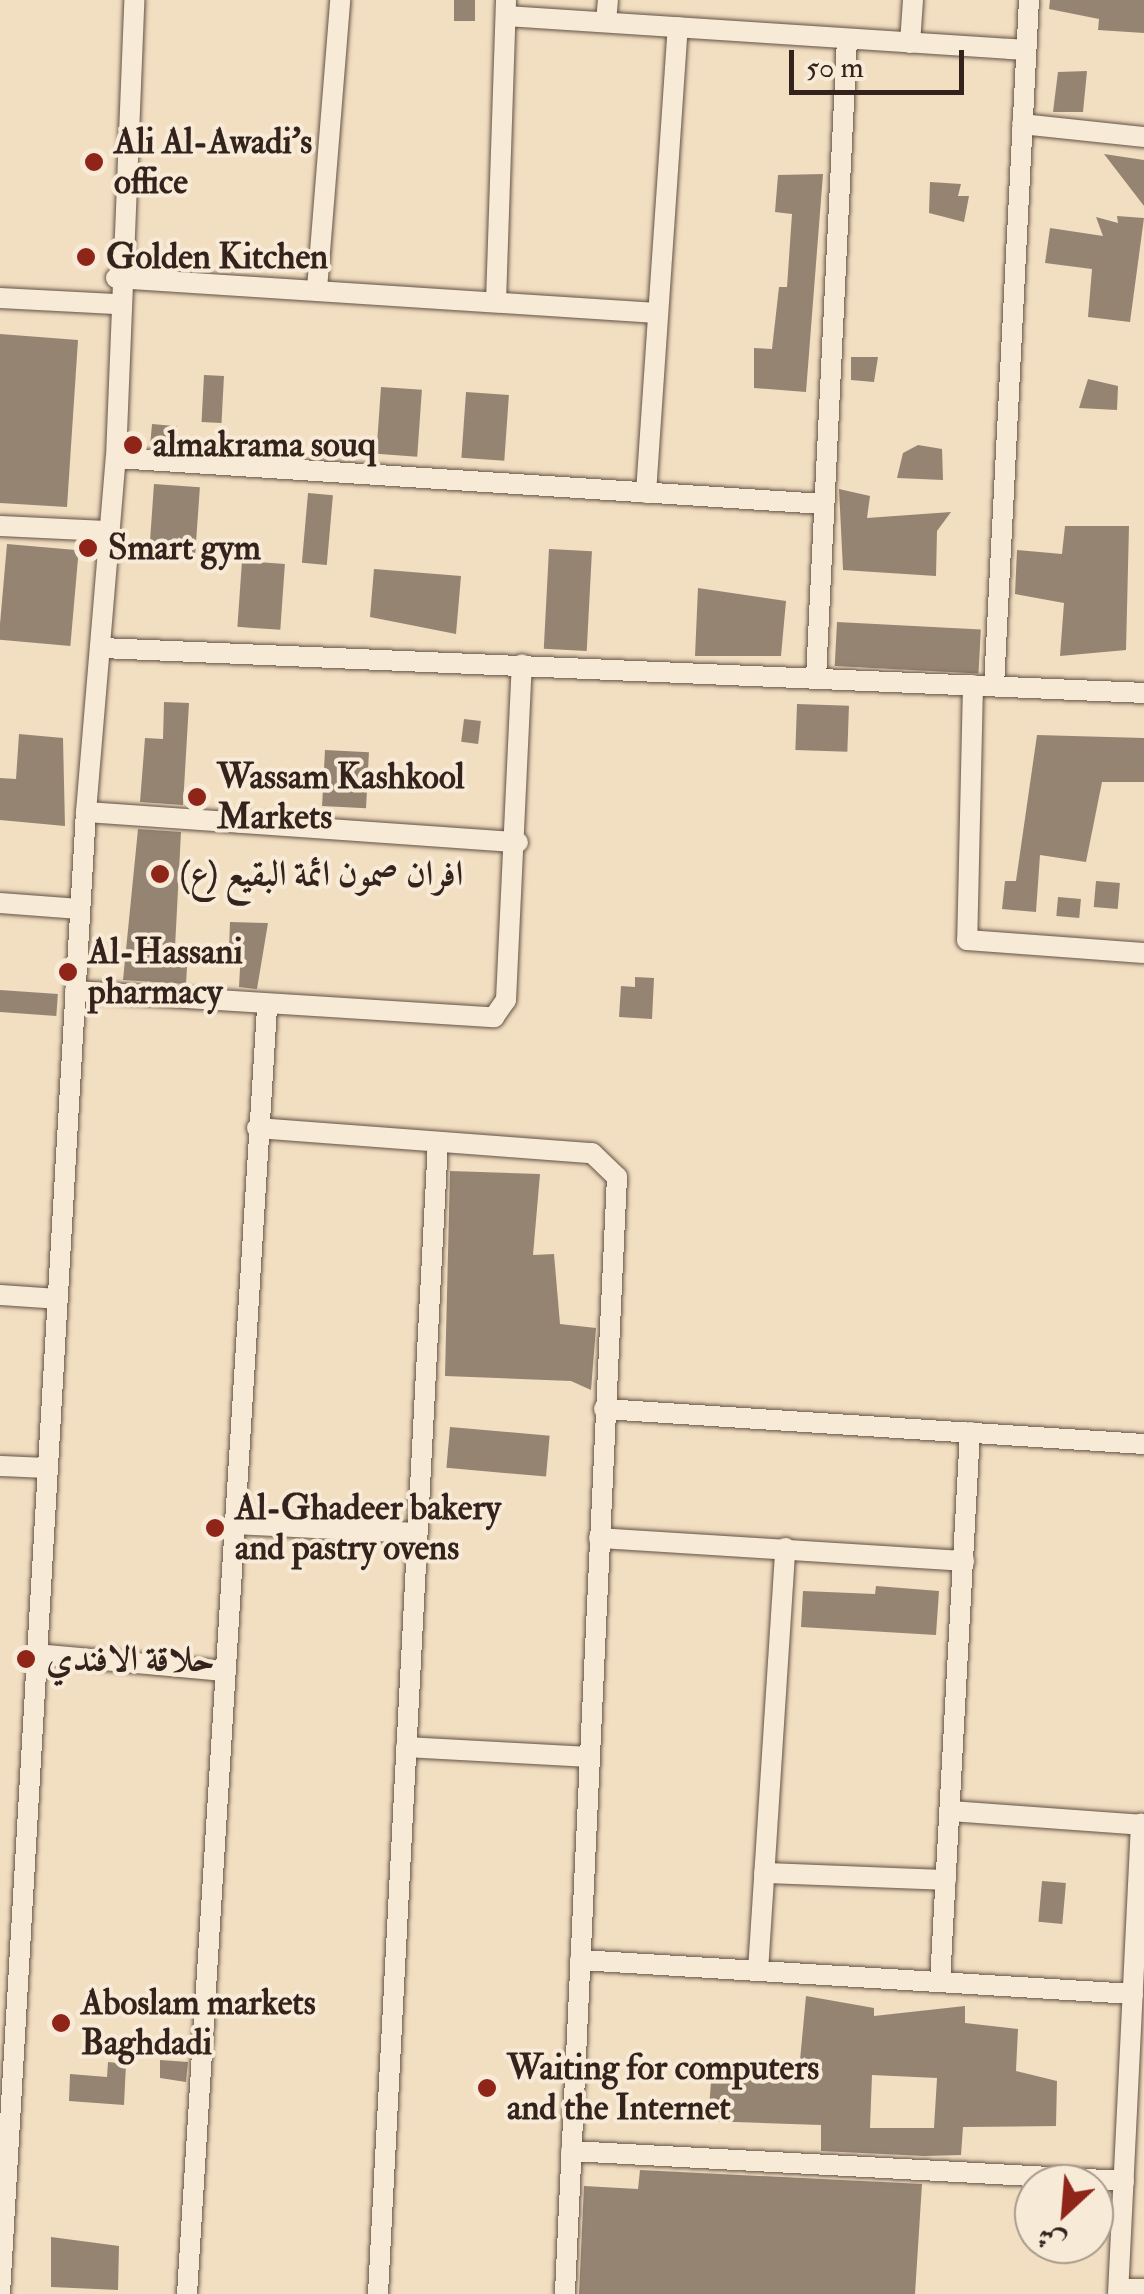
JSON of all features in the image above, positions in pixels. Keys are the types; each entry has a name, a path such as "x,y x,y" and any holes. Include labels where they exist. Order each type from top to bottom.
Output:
{"street":[{"path":"0,2294 6,2051 37,1654 86,812 116,458 116,278 134,0"},
{"path":"317,289 340,0"},
{"path":"606,22 608,0"},
{"path":"910,43 913,0"},
{"path":"1029,0 967,940 1144,954"},
{"path":"496,302 506,8 606,22 1026,50"},
{"path":"646,493 678,27"},
{"path":"816,678 847,38"},
{"path":"1022,124 1144,137"},
{"path":"116,278 658,313"},
{"path":"0,298 115,304"},
{"path":"116,458 824,504"},
{"path":"0,526 107,531"},
{"path":"102,648 1144,693"},
{"path":"76,991 267,1009 494,1017 506,1000 518,842 522,664"},
{"path":"86,812 518,842"},
{"path":"0,903 80,909"},
{"path":"187,2294 267,1009"},
{"path":"257,1128 592,1153 617,1176 565,2294"},
{"path":"378,2294 438,1143"},
{"path":"0,1295 58,1299"},
{"path":"604,1409 1144,1444"},
{"path":"940,1982 970,1432"},
{"path":"0,1466 48,1468"},
{"path":"234,1524 417,1533"},
{"path":"599,1538 964,1561"},
{"path":"758,1971 784,1548"},
{"path":"37,1654 224,1671"},
{"path":"406,1747 589,1758"},
{"path":"950,1811 1142,1825 1118,2292 1144,2289"},
{"path":"764,1874 946,1880"},
{"path":"580,1960 1133,1994"},
{"path":"571,2151 1124,2182"}],"building":[{"path":"454,0 475,0 475,21 454,21"},
{"path":"1050,0 1144,0 1144,33 1098,30 1099,19 1049,9"},
{"path":"1087,71 1083,112 1053,112 1058,72"},
{"path":"1104,154 1144,160 1144,206"},
{"path":"823,174 806,392 754,388 754,348 772,349 779,287 787,287 792,214 775,212 778,175"},
{"path":"930,182 961,184 958,196 969,196 964,222 929,213"},
{"path":"1117,216 1144,218 1130,322 1088,317 1092,269 1045,263 1050,228 1103,236 1096,217 1118,223"},
{"path":"0,334 78,340 67,507 0,503"},
{"path":"851,357 878,357 874,382 851,380"},
{"path":"204,375 224,376 222,423 202,422"},
{"path":"1088,379 1118,386 1117,410 1079,408"},
{"path":"381,387 422,390 417,457 376,454"},
{"path":"466,392 509,395 504,461 461,458"},
{"path":"152,424 177,426 175,445 150,443"},
{"path":"918,445 942,449 943,480 897,478 903,453"},
{"path":"154,484 200,487 195,561 149,558"},
{"path":"839,489 870,496 867,518 951,512 937,531 936,576 843,570"},
{"path":"308,493 333,495 327,565 302,563"},
{"path":"1065,526 1129,526 1126,650 1060,656 1064,603 1015,594 1017,550 1062,554"},
{"path":"7,544 79,550 70,646 0,640"},
{"path":"549,549 592,551 587,651 544,649"},
{"path":"242,561 285,564 280,630 237,627"},
{"path":"374,569 461,576 456,634 370,617"},
{"path":"698,588 786,601 781,656 695,656"},
{"path":"837,622 981,630 978,673 835,666"},
{"path":"164,702 189,703 183,805 140,802 145,738 163,739"},
{"path":"797,704 849,706 847,752 795,750"},
{"path":"464,719 481,721 478,744 461,742"},
{"path":"19,734 63,738 65,826 0,820 0,778 16,779"},
{"path":"1037,735 1144,738 1144,782 1102,782 1086,862 1040,855 1036,912 1002,909 1005,881 1016,881"},
{"path":"325,750 369,752 366,808 322,806"},
{"path":"138,829 181,832 174,967 187,967 186,984 123,980"},
{"path":"1096,881 1120,883 1118,909 1094,907"},
{"path":"1058,897 1081,899 1079,918 1056,916"},
{"path":"230,922 268,923 257,989 239,987 241,949 229,949"},
{"path":"635,977 654,978 652,1019 619,1017 621,986 635,987"},
{"path":"0,990 58,994 56,1016 0,1012"},
{"path":"450,1171 540,1174 533,1255 554,1254 560,1324 596,1328 591,1390 571,1381 445,1376"},
{"path":"450,1427 550,1436 546,1477 446,1468"},
{"path":"876,1586 939,1591 936,1635 801,1627 803,1591 875,1594"},
{"path":"1042,1881 1066,1883 1062,1924 1038,1922"},
{"path":"806,1996 874,2008 874,2016 965,2006 965,2023 1018,2029 1016,2071 1057,2081 1056,2126 963,2127 961,2155 924,2156 821,2151 821,2125 708,2121 712,2069 799,2071","holes":["872,2075 937,2078 934,2128 870,2128"]},
{"path":"160,2060 188,2062 186,2082 160,2078"},
{"path":"108,2062 126,2064 124,2105 69,2101 70,2074 107,2077"},
{"path":"640,2170 922,2184 915,2294 579,2294 584,2186 638,2189"},
{"path":"51,2237 119,2246 118,2290 51,2287"}],"place":[{"name":"Ali Al-Awadi's office","path":"94,162"},
{"name":"Golden Kitchen","path":"86,257"},
{"name":"almakrama souq","path":"133,445"},
{"name":"Smart gym","path":"88,548"},
{"name":"Wassam Kashkool Markets","path":"197,797"},
{"name":"افران صمون ائمة البقيع (ع)","path":"160,874"},
{"name":"Al-Hassani pharmacy","path":"68,972"},
{"name":"Al-Ghadeer bakery and pastry ovens","path":"215,1528"},
{"name":"حلاقة الافندي","path":"26,1659"},
{"name":"Aboslam markets Baghdadi","path":"61,2023"},
{"name":"Waiting for computers and the Internet","path":"487,2088"}]}
